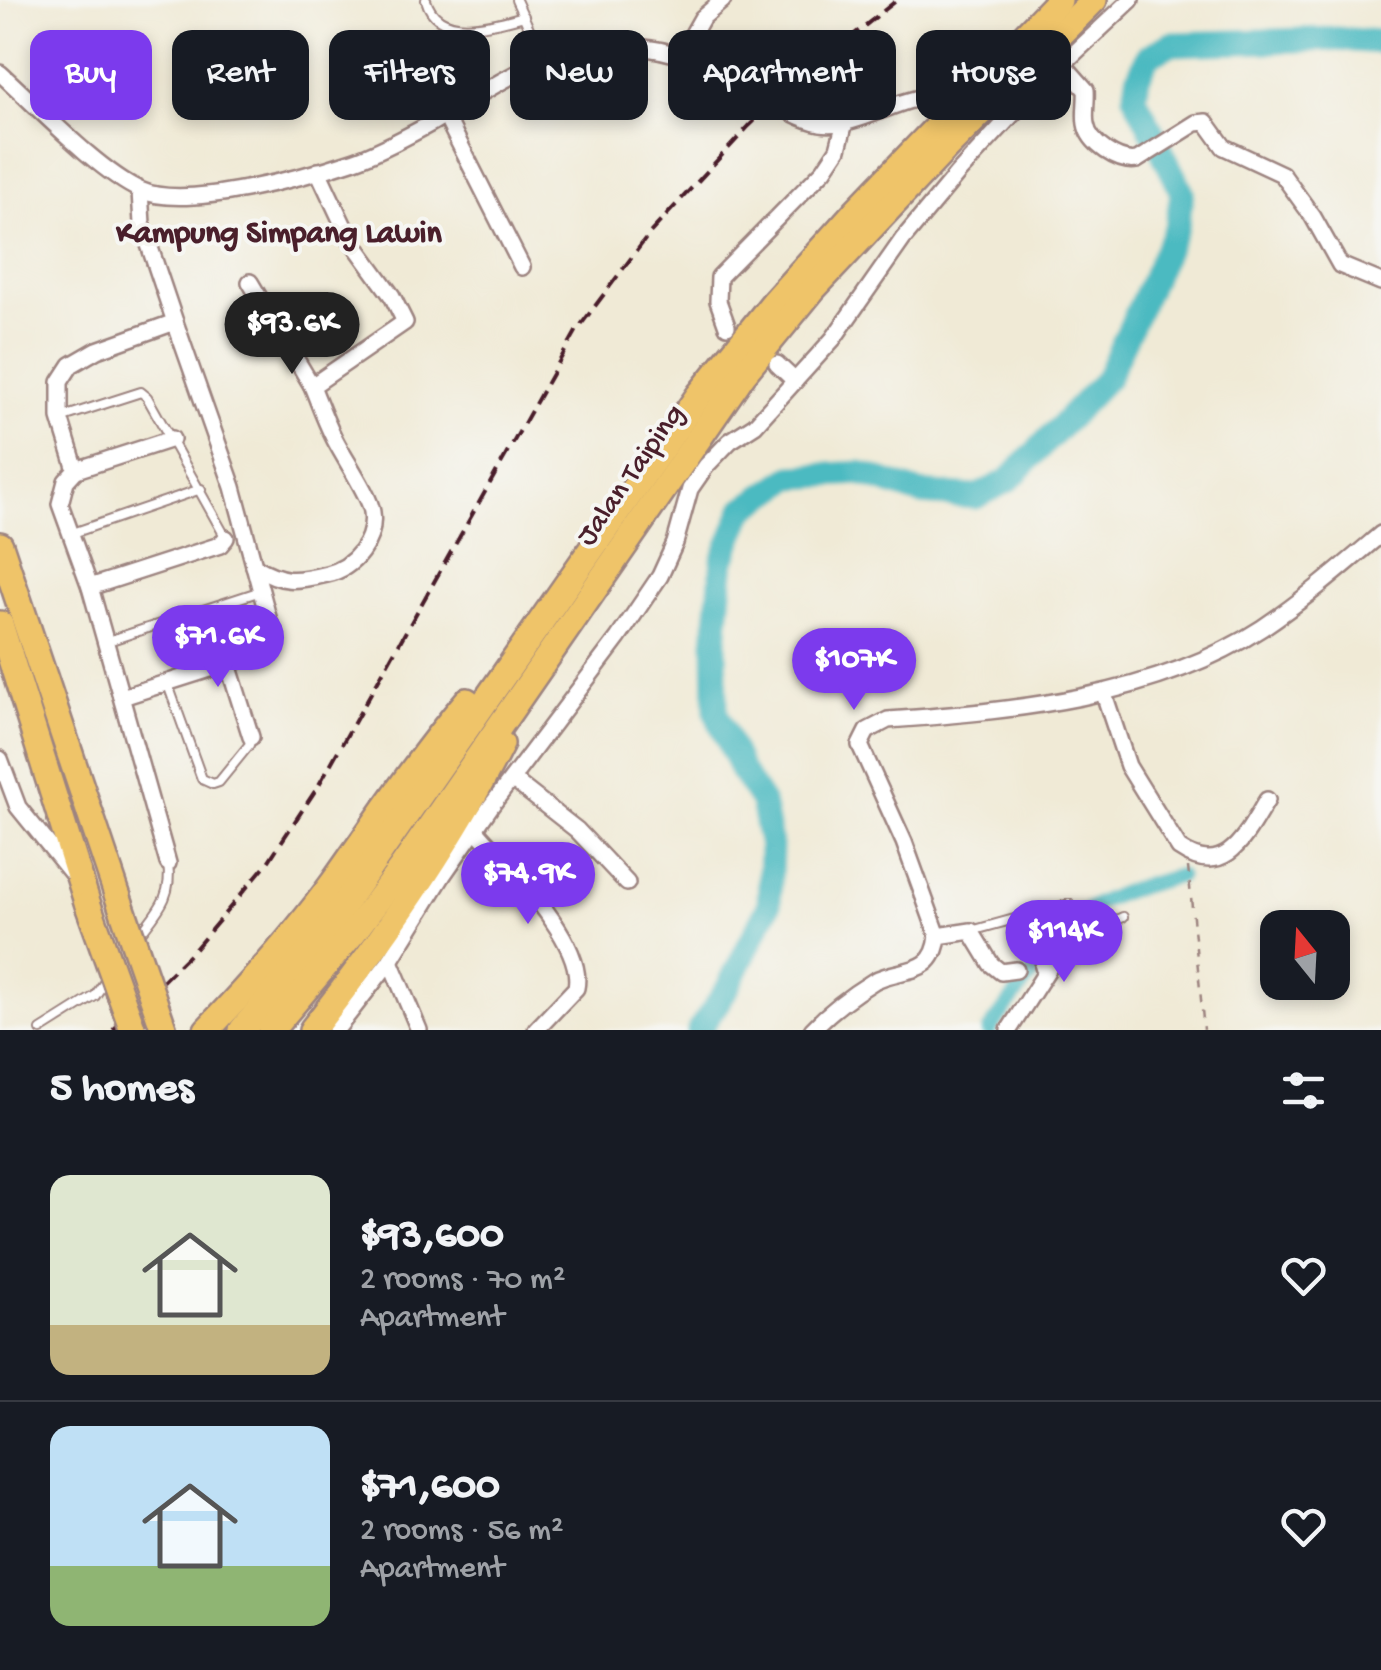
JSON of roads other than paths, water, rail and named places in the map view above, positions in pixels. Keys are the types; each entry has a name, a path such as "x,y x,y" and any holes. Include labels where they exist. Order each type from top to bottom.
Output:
{"highway":[{"name":"Jalan Taiping","path":"1030,30 1059,0"},
{"name":"Jalan Taiping","path":"271,1030 365,918 744,374 813,289 945,148 1094,0"},
{"name":"Jalan Taiping","path":"242,1030 322,937 699,394 774,302 942,120"},
{"path":"0,545 164,1030"},
{"path":"0,624 84,894 133,1030"},
{"path":"207,1030 261,974 332,885 407,776 465,702 524,644"},
{"path":"312,1030 386,930 478,790 522,693"}],"street":[{"path":"695,30 702,18 723,0"},
{"path":"1071,57 1132,0"},
{"path":"0,73 98,160 140,191 170,196 199,196 318,171 358,159 436,120"},
{"path":"1071,73 1086,90 1086,127 1094,140 1126,162 1137,160 1196,123 1206,122 1224,147 1282,174 1313,217 1340,265 1381,282"},
{"path":"809,120 824,124 845,122 916,99"},
{"path":"448,120 522,267"},
{"path":"336,1030 390,961 475,829 660,576 675,543 690,488 698,477 730,441 755,425 834,339 903,239 1009,120"},
{"path":"728,326 718,301 719,277 824,170 838,149 845,122"},
{"path":"312,386 405,322 392,296 349,238 318,171"},
{"path":"122,697 274,647 233,487 142,224 140,191"},
{"path":"250,282 312,386 331,433 372,512 365,545 346,568 300,580 278,580 254,566"},
{"path":"76,470 60,418 60,382 71,365 97,350 175,322"},
{"path":"777,364 795,382"},
{"path":"168,862 90,588 60,504 60,492 76,470 172,439"},
{"path":"812,1030 877,980 923,966 936,953 938,936 904,842 860,744 867,731 888,720 1104,694 1216,653 1259,630 1309,595 1381,534"},
{"path":"90,588 220,546 226,538"},
{"path":"228,664 251,737"},
{"path":"1104,694 1128,766 1179,848 1188,854 1211,860 1228,854 1243,839 1267,800"},
{"path":"0,759 18,807 84,894"},
{"path":"512,779 578,830 627,883"},
{"path":"475,829 547,915 576,965 576,988 536,1030"},
{"path":"938,936 972,931 991,964 1001,972 1016,970"},
{"path":"390,961 419,1030"},
{"path":"1009,1030 1046,967"}],"lane":[{"path":"426,0 429,10 450,25 481,28 524,16"},
{"path":"516,0 530,30"},
{"path":"60,418 141,392 148,397 226,538"},
{"path":"70,534 201,489"},
{"path":"105,642 261,590"},
{"path":"167,682 202,779 213,784 219,782 249,745 251,737"},
{"path":"129,948 164,901 171,885 168,862"},
{"path":"972,931 1069,904"},
{"path":"1016,970 1046,967 1086,934 1123,917"},
{"path":"41,1030 94,996 118,964"}],"waterway":[{"path":"699,1030 727,989 769,905 771,847 762,802 741,770 716,713 715,642 723,560 744,509 792,477 860,473 919,493 976,497 1009,480 1107,378 1177,226 1182,192 1135,97 1148,56 1171,44 1336,39 1381,42"},
{"path":"989,1030 1072,921 1109,898 1179,876"}],"railway":[{"path":"113,1030 195,949 268,862 317,788 577,330 650,233 796,81 897,0"}],"district":[{"name":"Kampung Simpang Lawin","path":"279,235"}]}
